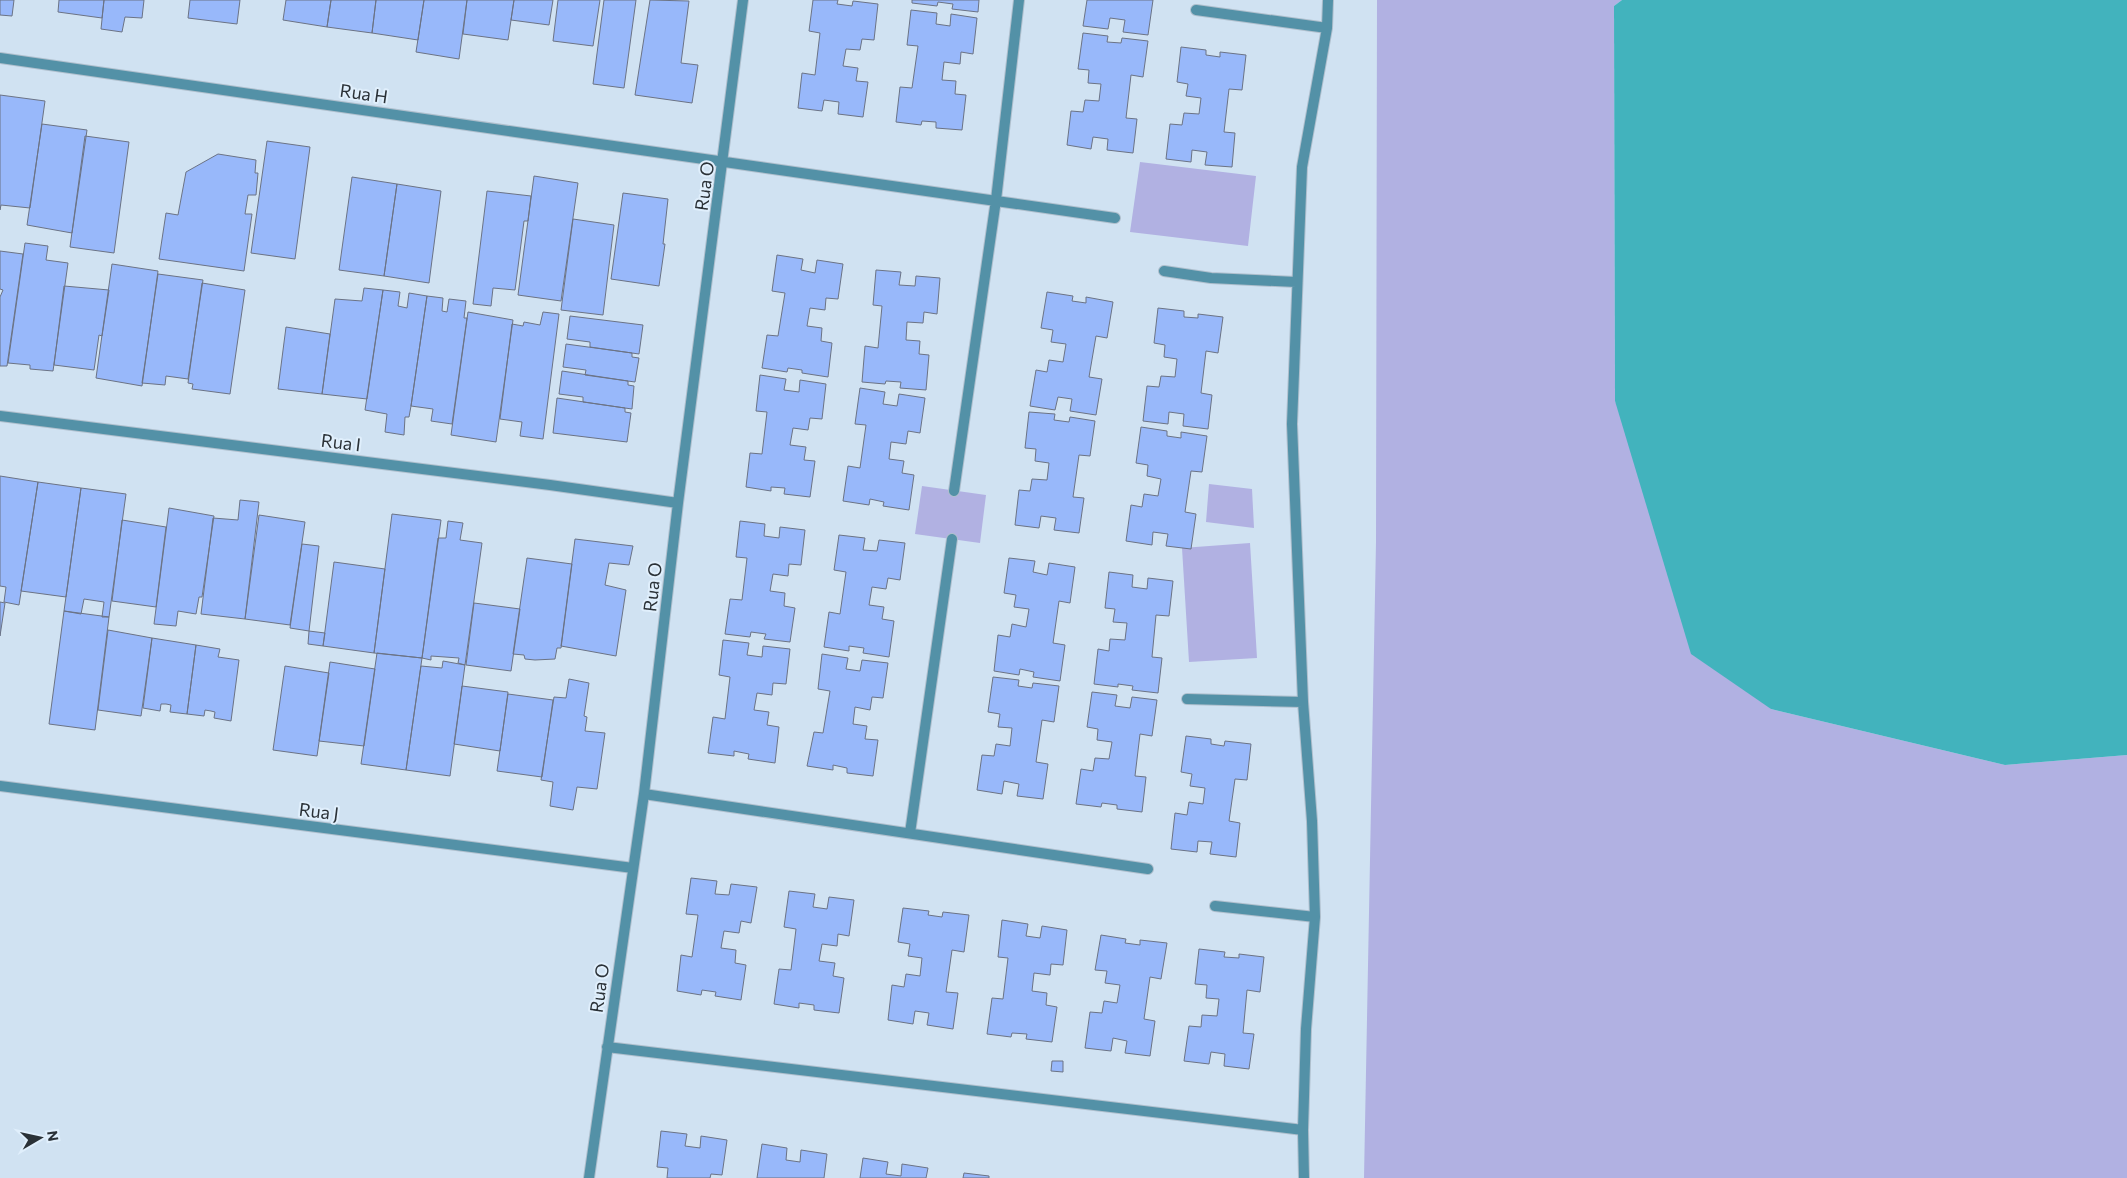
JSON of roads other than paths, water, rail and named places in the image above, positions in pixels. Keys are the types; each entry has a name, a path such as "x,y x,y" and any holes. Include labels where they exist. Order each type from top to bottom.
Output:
{"street":[{"name":"Rua O","path":"589,1178 644,794 678,503 724,160 743,0"},
{"path":"954,491 996,200 1019,0"},
{"path":"1304,1178 1303,1130 1306,1028 1315,917 1312,821 1303,702 1292,424 1296,282 1302,167 1327,28 1328,0"},
{"path":"1196,10 1327,28"},
{"name":"Rua H","path":"0,58 724,160 1115,218"},
{"path":"1164,271 1211,278 1296,282"},
{"name":"Rua I","path":"0,416 550,485 678,503"},
{"path":"910,833 952,539"},
{"path":"1187,699 1303,702"},
{"name":"Rua J","path":"0,786 633,868"},
{"path":"644,794 1148,870"},
{"path":"1215,906 1315,917"},
{"path":"607,1047 1303,1130"}]}
